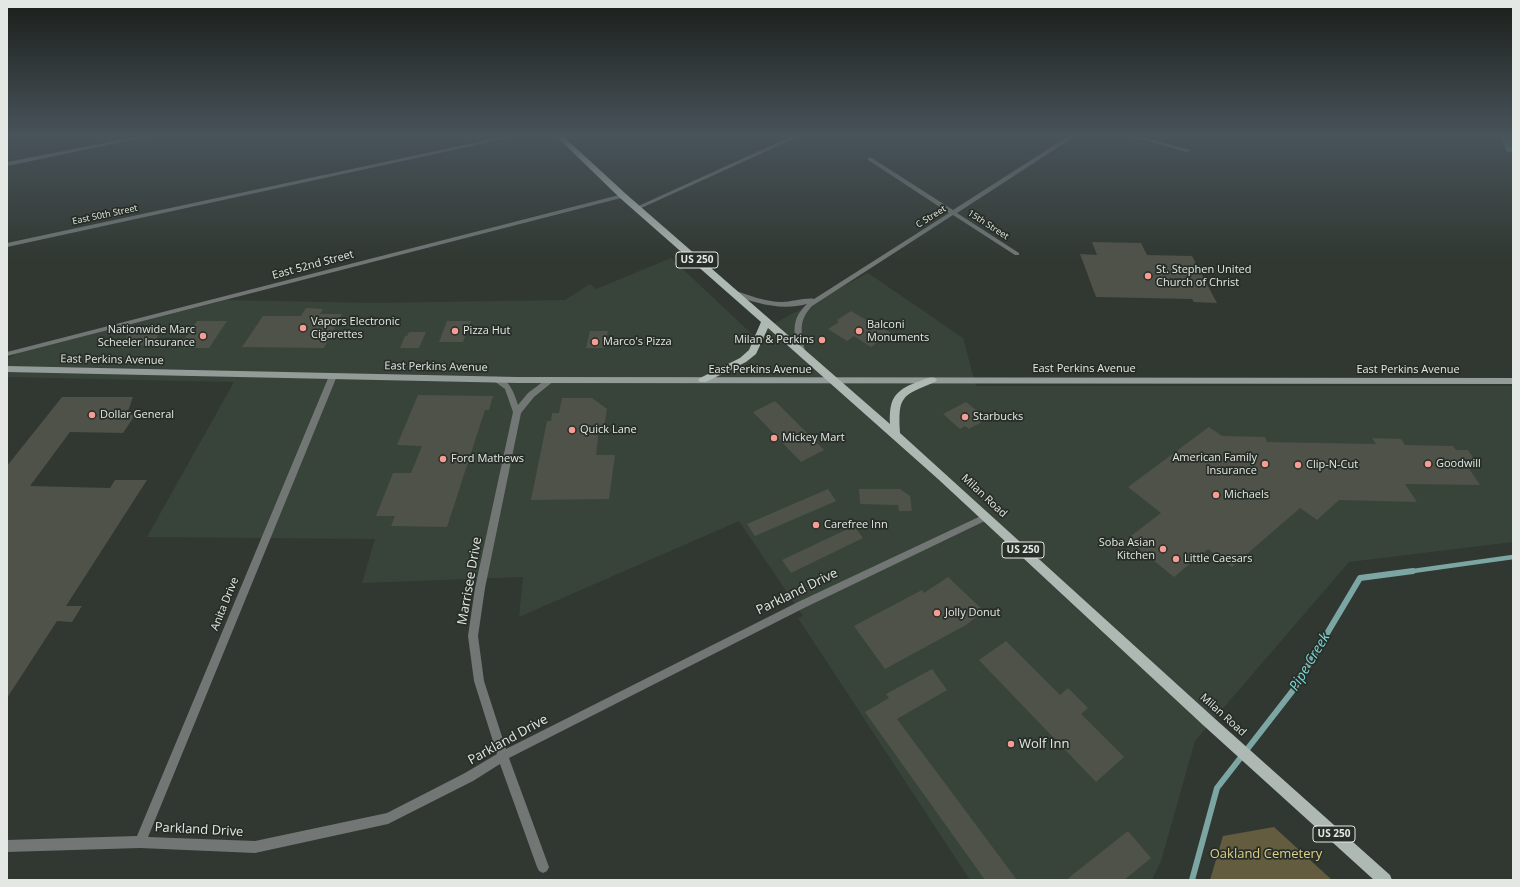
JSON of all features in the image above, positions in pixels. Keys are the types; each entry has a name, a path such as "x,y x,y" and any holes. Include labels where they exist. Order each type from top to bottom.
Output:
{"main road":[{"name":"Milan Road","path":"604,178 766,322 836,381 1208,721 1385,880"},
{"path":"703,380 743,360 753,352 766,322"},
{"name":"East Perkins Avenue","path":"7,369 551,380 1513,381"},
{"path":"895,436 894,407 898,396 910,388 932,380"}],"street":[{"name":"East 50th Street","path":"7,244 319,178"},
{"path":"637,208 704,178"},
{"name":"15th Street","path":"900,178 1016,254"},
{"name":"C Street","path":"801,351 798,317 805,308 817,298 1009,178"},
{"name":"East 52nd Street","path":"7,354 623,196"},
{"name":"C Street","path":"733,292 764,303 781,306 800,304 817,298"},
{"name":"Anita Drive","path":"140,842 333,376"},
{"path":"497,379 508,388 517,412 532,396 551,380"},
{"name":"Marrisee Drive","path":"517,412 480,588 473,636 479,681 503,756 543,866"},
{"name":"Parkland Drive","path":"7,846 140,842 255,847 388,818 469,777 503,756 801,605 986,517"}],"shaded area":[{"path":"671,258 753,335 868,273 963,338 976,386 1513,386 1513,542 1349,562 1195,741 1161,861 1152,880 970,880 798,618 803,616 739,521 519,617 523,577 362,583 375,539 147,537 234,382 7,377 7,359 18,353 226,300 372,303 565,300 590,284 596,289"}],"green space":[{"name":"Oakland Cemetery","path":"1274,827 1332,880 1210,880 1223,836"}],"building":[{"name":"St. Stephen United Church of Christ","path":"1092,242 1141,243 1147,255 1192,256 1217,303 1194,302 1192,299 1096,297 1080,254 1097,255"},
{"path":"306,308 323,309 320,314 342,314 324,348 242,347 263,316 301,316"},
{"name":"Balconi Monuments","path":"851,311 891,333 871,347 854,336 847,341 828,329 839,322 837,320"},
{"path":"197,321 227,321 209,348 178,348"},
{"name":"Pizza Hut","path":"447,321 471,321 463,342 439,342"},
{"path":"160,330 155,344 121,348 127,335"},
{"name":"Marco's Pizza","path":"590,331 608,331 604,348 586,348"},
{"path":"409,332 426,332 419,348 400,348 405,336 407,336"},
{"name":"Ford Mathews","path":"418,395 493,396 489,410 485,410 447,527 391,526 395,516 376,516 393,473 411,473 422,446 397,445"},
{"path":"62,397 133,397 128,411 135,415 123,433 70,432 30,486 110,488 115,480 147,480 66,606 82,606 72,622 57,621 7,698 7,466"},
{"path":"562,398 592,398 607,409 604,429 599,429 596,455 615,455 609,499 531,500 547,421 551,421 552,413 559,413"},
{"path":"775,401 824,450 801,462 753,412"},
{"name":"Starbucks","path":"966,402 987,419 969,429 965,426 960,429 943,414"},
{"path":"1209,427 1222,436 1265,437 1267,442 1376,444 1372,438 1401,439 1405,445 1453,446 1456,450 1468,450 1480,468 1468,467 1480,485 1405,484 1417,502 1339,500 1317,520 1300,508 1232,567 1208,549 1174,577 1127,539 1161,513 1128,487"},
{"path":"828,489 836,501 755,536 747,524"},
{"path":"859,489 900,489 910,496 912,511 899,511 898,505 860,504"},
{"path":"854,526 863,538 791,573 782,560"},
{"path":"948,577 984,611 966,625 885,669 854,626 922,590 924,593"},
{"path":"1006,641 1060,695 1068,688 1088,708 1081,714 1124,757 1096,782 979,660"},
{"path":"932,669 947,690 897,719 1017,880 985,880 865,712 889,698 886,694"},
{"path":"1128,831 1151,858 1124,880 1066,880"}],"waterway":[{"name":"Pipe Creek","path":"1406,572 1513,557"},
{"name":"Pipe Creek","path":"1192,880 1217,788 1294,689 1360,578 1413,571"}],"place":[{"name":"St. Stephen United Church of Christ","path":"1148,276"},
{"name":"Vapors Electronic Cigarettes","path":"303,328"},
{"name":"Pizza Hut","path":"455,331"},
{"name":"Balconi Monuments","path":"859,331"},
{"name":"Nationwide Marc Scheeler Insurance","path":"203,336"},
{"name":"Milan & Perkins","path":"822,340"},
{"name":"Marco's Pizza","path":"595,342"},
{"name":"Dollar General","path":"92,415"},
{"name":"Starbucks","path":"965,417"},
{"name":"Quick Lane","path":"572,430"},
{"name":"Mickey Mart","path":"774,438"},
{"name":"Ford Mathews","path":"443,459"},
{"name":"American Family Insurance","path":"1265,464"},
{"name":"Goodwill","path":"1428,464"},
{"name":"Clip-N-Cut","path":"1298,465"},
{"name":"Michaels","path":"1216,495"},
{"name":"Carefree Inn","path":"816,525"},
{"name":"Soba Asian Kitchen","path":"1163,549"},
{"name":"Little Caesars","path":"1176,559"},
{"name":"Jolly Donut","path":"937,613"},
{"name":"Wolf Inn","path":"1011,744"}]}
